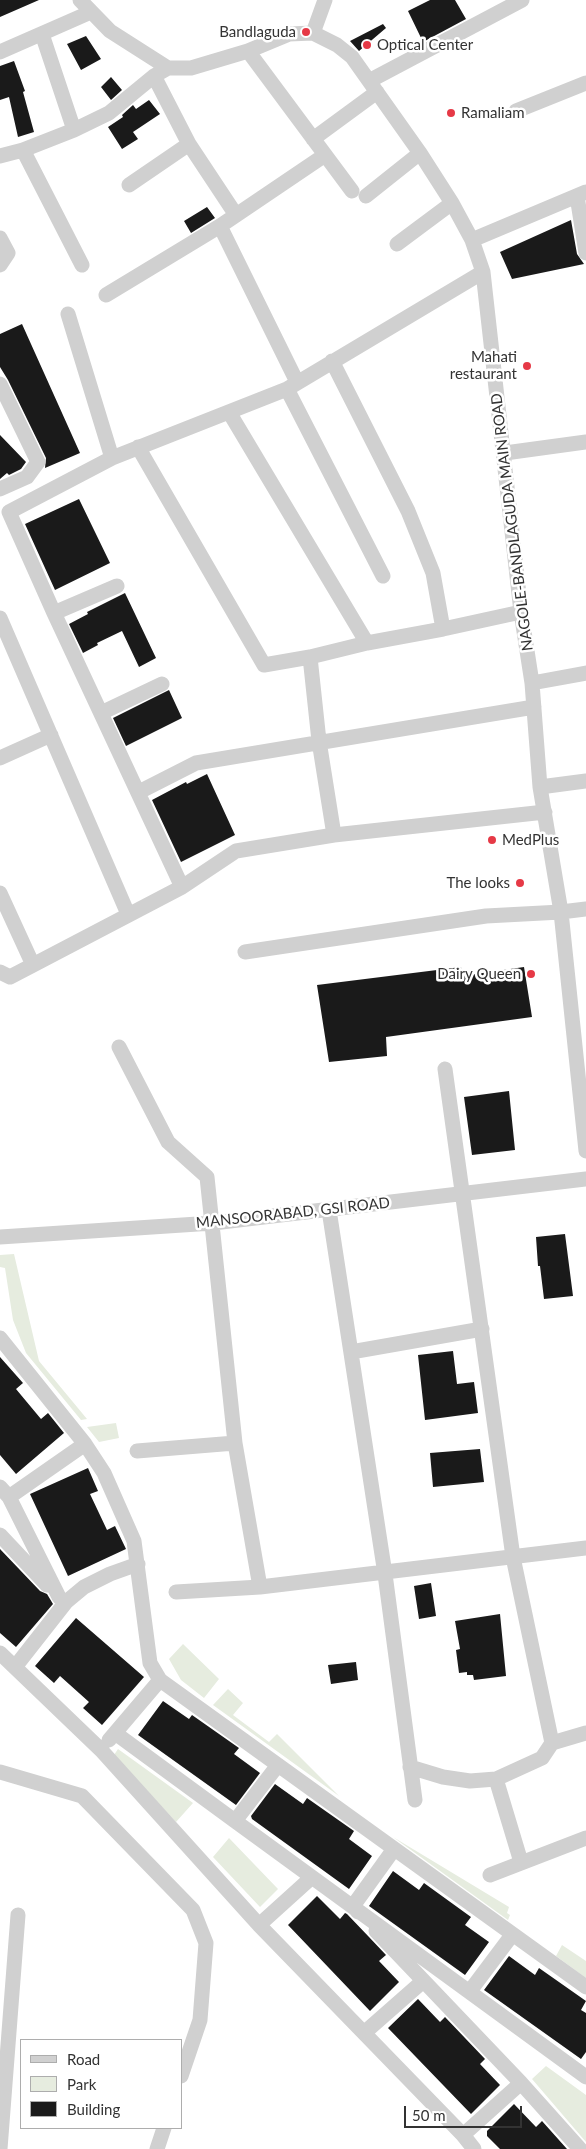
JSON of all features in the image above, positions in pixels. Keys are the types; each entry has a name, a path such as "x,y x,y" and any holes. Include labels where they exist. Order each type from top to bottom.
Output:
{"street":[{"path":"0,156 23,150 74,130 109,113 154,76 168,68 110,31 80,0"},
{"path":"314,33 325,0"},
{"path":"313,139 373,87 522,0"},
{"path":"0,52 91,12"},
{"name":"NAGOLE-BANDLAGUDA MAIN ROAD","path":"168,68 191,68 248,51 289,34 314,33 337,45 352,57 420,153 452,203 472,240 483,272 521,612 532,683 540,787 561,912 584,1108 586,1152"},
{"path":"42,34 74,130"},
{"path":"248,51 325,155 359,194 420,153"},
{"path":"154,76 189,144 236,215"},
{"path":"516,111 586,83"},
{"path":"129,185 189,144"},
{"path":"23,150 82,265"},
{"path":"106,296 220,226 325,155"},
{"path":"472,240 582,194 586,253"},
{"path":"397,244 452,203"},
{"path":"220,226 292,386 383,576"},
{"path":"0,238 8,253 0,265"},
{"path":"182,886 139,792 5,514 112,458 292,386 483,272"},
{"path":"68,314 112,458"},
{"path":"332,362 408,511 432,572 443,629"},
{"path":"0,384 38,462 28,477 0,489"},
{"path":"229,412 367,643"},
{"path":"504,453 586,442"},
{"path":"138,447 264,665 521,612"},
{"path":"54,614 117,586"},
{"path":"1,626 51,735 128,914"},
{"path":"310,657 319,741 334,834"},
{"path":"532,683 586,673"},
{"path":"101,713 162,684"},
{"path":"139,792 196,763 319,741 534,707"},
{"path":"0,758 51,735"},
{"path":"540,787 586,781"},
{"path":"0,972 10,977 182,886 236,851 334,834 545,812"},
{"path":"0,893 33,965"},
{"path":"245,952 486,916 586,909"},
{"path":"119,1046 168,1142 208,1177 235,1442 260,1587"},
{"path":"445,1069 513,1557 552,1743"},
{"name":"MANSOORABAD, GSI ROAD","path":"0,1237 213,1223 464,1195 586,1179"},
{"path":"329,1210 384,1574 415,1800"},
{"path":"350,1352 482,1329"},
{"path":"0,1338 85,1444 104,1473 134,1541 150,1663 160,1680 586,1987"},
{"path":"137,1451 235,1442"},
{"path":"62,1599 4,1492 85,1444"},
{"path":"0,1535 62,1599"},
{"path":"176,1592 260,1587 384,1574 586,1548"},
{"path":"15,1667 62,1599 110,1574 138,1564"},
{"path":"0,1653 101,1750 259,1925 463,2135 474,2149"},
{"path":"101,1750 160,1680"},
{"path":"114,1733 586,2077"},
{"path":"410,1767 442,1777 470,1781 496,1780 542,1758 552,1743 586,1733"},
{"path":"235,1822 278,1764"},
{"path":"0,1772 82,1796 193,1910 206,1943 200,2020 182,2073"},
{"path":"496,1780 521,1862"},
{"path":"490,1875 586,1838"},
{"path":"353,1906 394,1849"},
{"path":"259,1925 311,1878"},
{"path":"353,1906 422,1982 521,2083 580,2149"},
{"path":"0,2149 18,1915"},
{"path":"470,1991 512,1935"},
{"path":"364,2033 422,1982"},
{"path":"463,2135 521,2083"},
{"path":"157,2149 164,2129"}],"green space":[{"path":"14,1254 39,1361 87,1419 81,1420 26,1353 13,1320 5,1268 0,1267 0,1255"},
{"path":"116,1423 119,1438 99,1442 87,1427"},
{"path":"183,1644 219,1679 204,1698 181,1680 169,1659"},
{"path":"228,1689 243,1703 233,1715 269,1742 277,1734 339,1796 213,1705"},
{"path":"118,1749 193,1803 176,1822 114,1755"},
{"path":"393,1837 509,1907 507,1913 510,1915 508,1920"},
{"path":"229,1838 278,1889 260,1907 213,1857"},
{"path":"562,1945 586,1961 586,1978 556,1956"},
{"path":"546,2066 586,2095 586,2142 532,2079"}],"building":[{"path":"0,0 39,0 0,17"},
{"path":"430,0 455,0 466,19 423,42 408,11"},
{"path":"383,24 386,28 359,51 350,41"},
{"path":"86,36 101,59 81,70 67,44"},
{"path":"14,61 25,91 23,92 34,132 18,137 9,97 0,100 0,66"},
{"path":"111,77 122,90 111,100 101,87"},
{"path":"149,100 160,114 133,132 138,139 122,149 108,127 123,117 122,115 133,105 136,109"},
{"path":"207,207 215,218 191,233 184,221"},
{"path":"571,220 577,254 584,264 512,279 500,252"},
{"path":"22,324 80,453 45,468 46,458 0,367 0,334"},
{"path":"0,435 26,462 21,469 9,475 7,473 0,479"},
{"path":"79,499 110,563 55,590 25,524"},
{"path":"125,593 156,658 139,667 122,631 97,643 98,645 83,653 69,624 88,614 87,612"},
{"path":"169,690 182,718 126,746 113,718"},
{"path":"207,774 235,835 181,862 152,800 186,782 187,784"},
{"path":"461,967 462,976 524,967 532,1017 386,1037 387,1056 329,1062 317,985"},
{"path":"509,1091 515,1150 472,1155 464,1097"},
{"path":"565,1234 573,1296 544,1299 540,1266 538,1266 536,1237"},
{"path":"453,1351 457,1384 474,1382 478,1413 425,1420 418,1355"},
{"path":"0,1357 23,1383 16,1389 41,1419 48,1413 64,1433 16,1474 0,1455"},
{"path":"480,1449 484,1482 433,1487 430,1453"},
{"path":"88,1468 98,1491 90,1494 107,1530 115,1526 126,1549 68,1576 30,1494"},
{"path":"0,1549 40,1591 47,1594 53,1604 16,1647 0,1633"},
{"path":"431,1583 436,1616 419,1619 414,1586"},
{"path":"500,1614 506,1676 474,1680 473,1675 467,1675 467,1672 459,1673 456,1650 460,1649 455,1621"},
{"path":"76,1618 144,1677 102,1725 83,1708 89,1702 60,1676 54,1683 35,1666"},
{"path":"356,1662 358,1680 331,1684 328,1665"},
{"path":"163,1701 189,1719 192,1715 239,1748 234,1754 260,1773 236,1805 138,1735"},
{"path":"275,1784 303,1804 307,1798 354,1831 349,1839 372,1856 349,1889 252,1819 251,1816"},
{"path":"393,1871 419,1890 424,1883 471,1917 465,1925 489,1942 465,1975 369,1906"},
{"path":"317,1896 340,1919 345,1913 347,1914 369,1937 386,1955 379,1961 399,1982 370,2011 288,1925"},
{"path":"509,1956 535,1975 539,1968 586,2001 581,2010 586,2013 586,2052 581,2059 484,1990"},
{"path":"418,1999 440,2022 445,2017 485,2059 480,2064 500,2085 471,2114 388,2028"},
{"path":"514,2104 536,2127 542,2121 567,2149 500,2149 487,2136 487,2131"}],"place":[{"name":"Bandlaguda","path":"306,32"},
{"name":"Optical Center","path":"367,45"},
{"name":"Ramaliam","path":"451,113"},
{"name":"Mahati restaurant","path":"527,366"},
{"name":"MedPlus","path":"492,840"},
{"name":"The looks","path":"520,883"},
{"name":"Dairy Queen","path":"531,974"}]}
